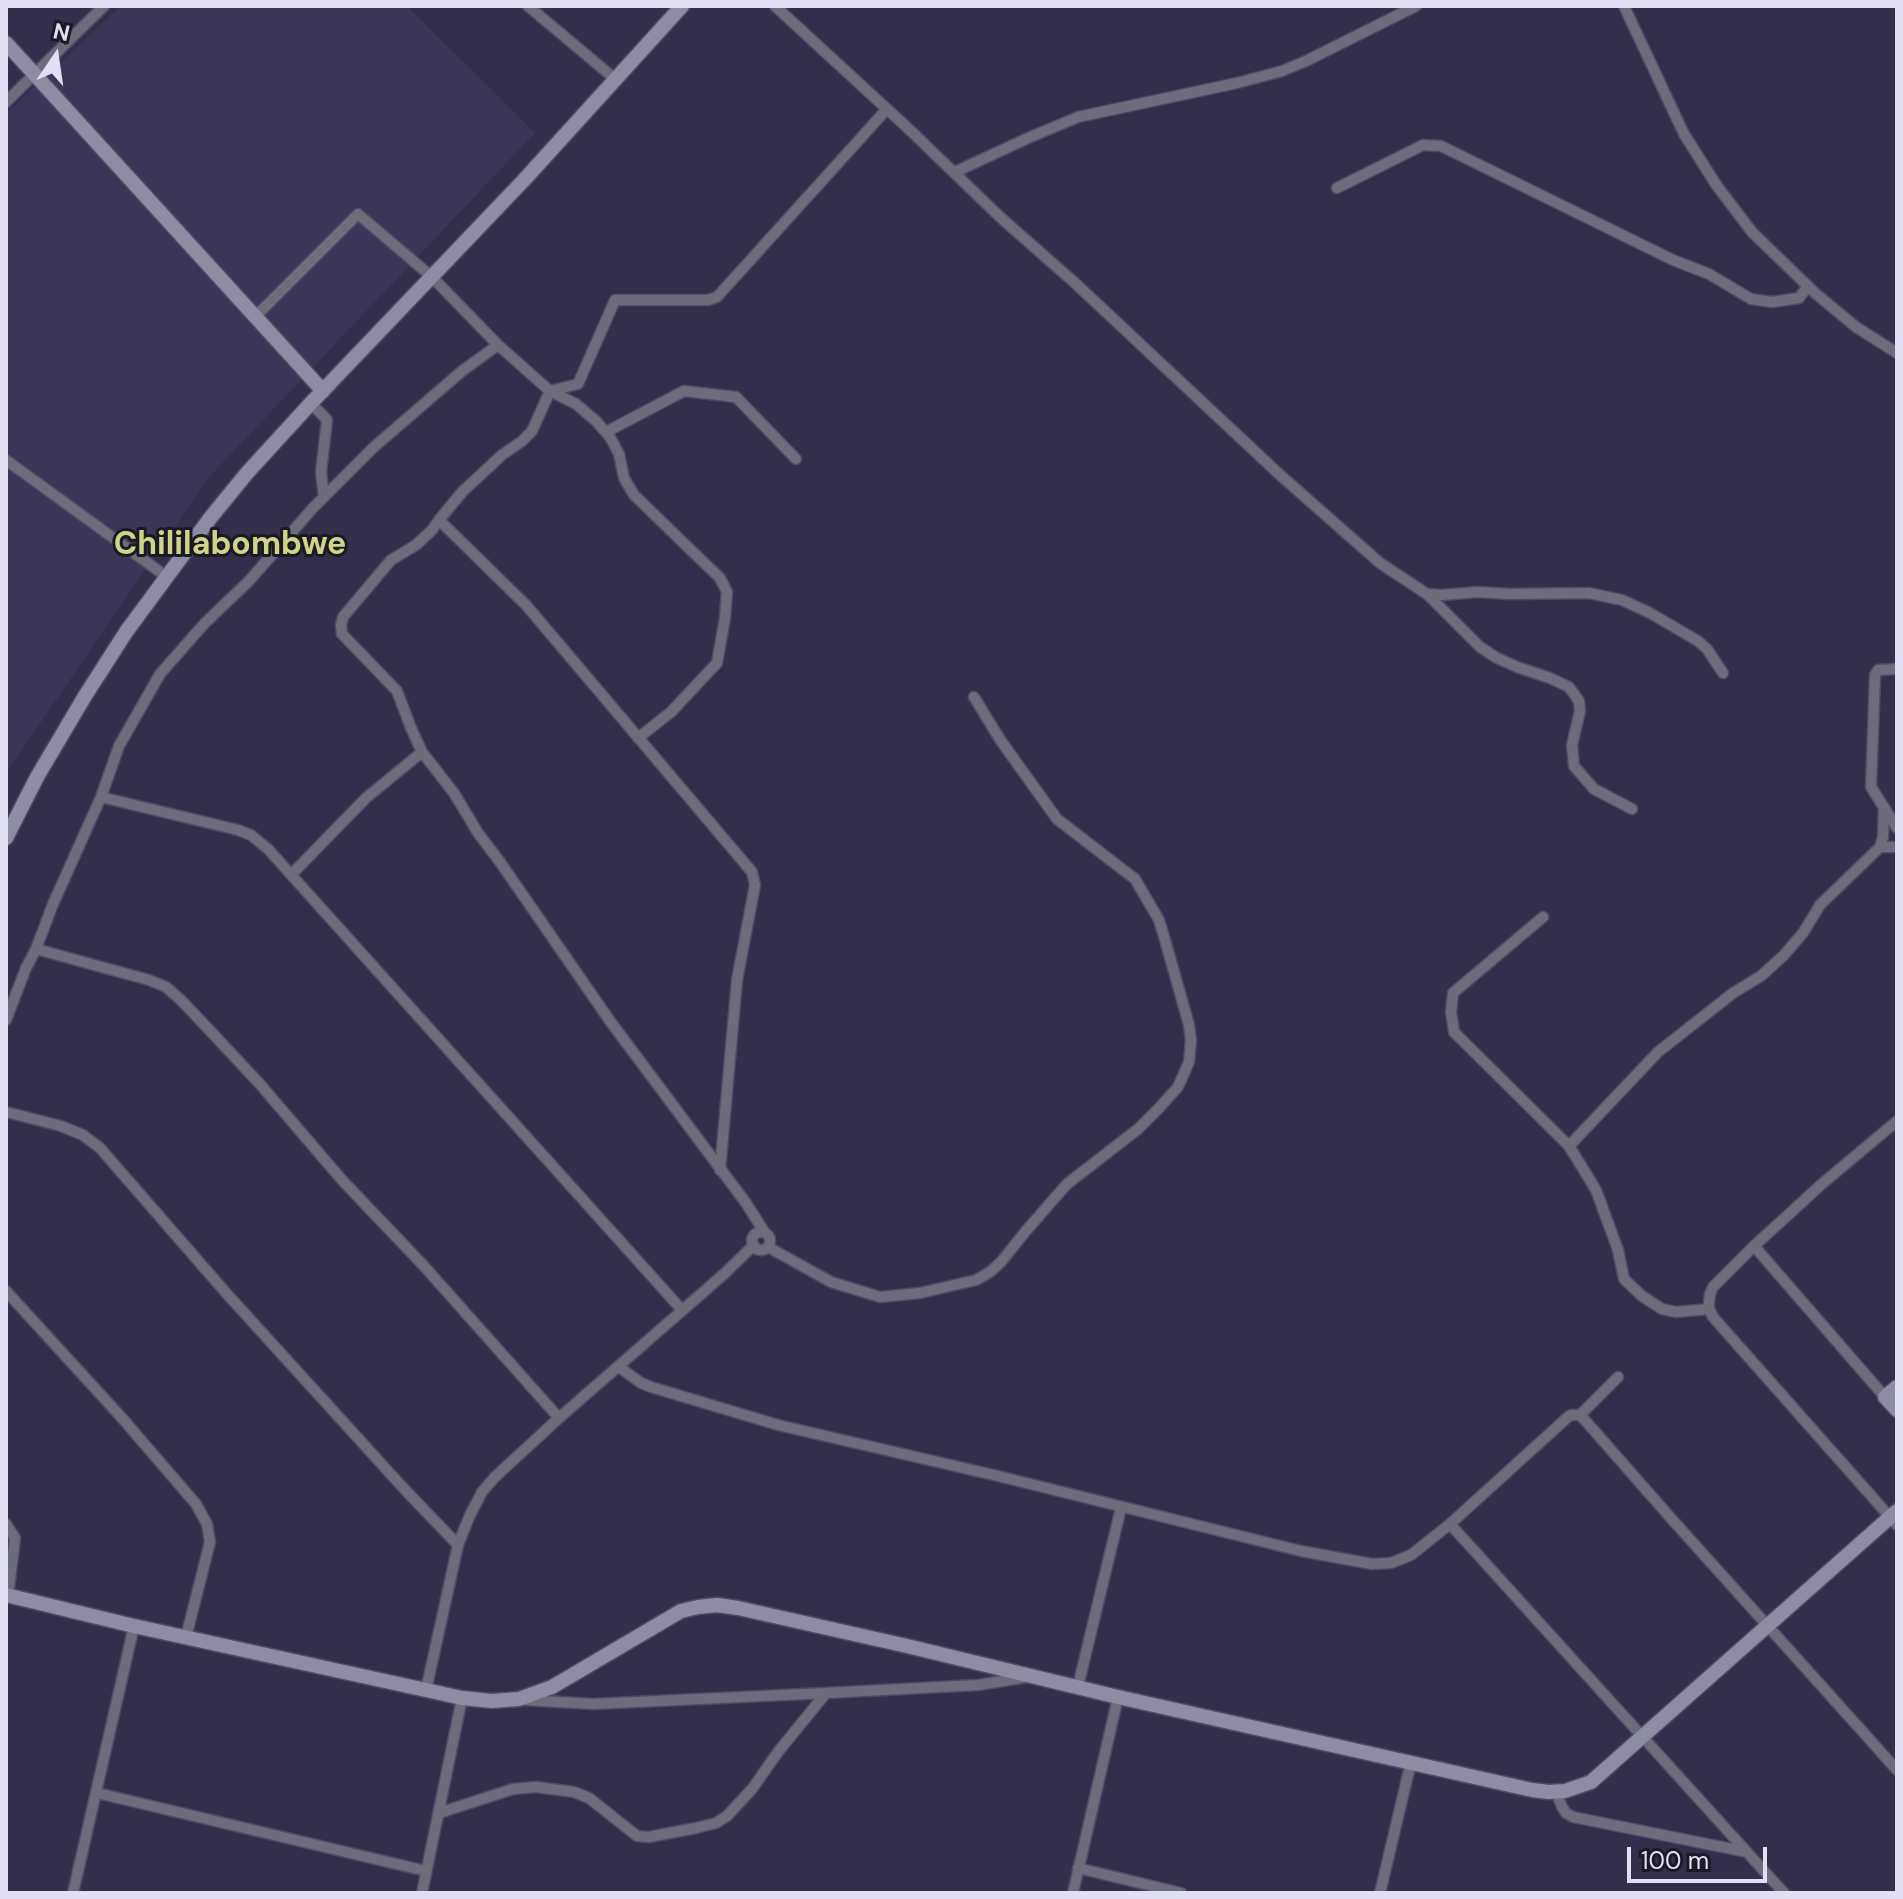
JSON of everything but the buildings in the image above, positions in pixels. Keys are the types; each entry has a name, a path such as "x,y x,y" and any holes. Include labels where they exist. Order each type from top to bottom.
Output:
{"street":[{"path":"6,102 104,6"},
{"path":"528,6 615,79"},
{"path":"6,838 37,777 85,696 126,632 211,517 311,403 524,180 682,6"},
{"path":"775,6 1279,474 1380,563 1427,594 1480,647 1517,667 1569,687 1579,701 1580,711 1572,745 1574,766 1594,789 1632,809"},
{"path":"955,172 1078,117 1282,71 1416,6"},
{"path":"1624,6 1684,134 1717,186 1752,232 1856,327 1897,353"},
{"path":"6,43 323,391"},
{"path":"550,391 578,384 615,300 708,300 717,297 887,109"},
{"path":"1337,188 1423,145 1441,146 1673,260 1709,274 1751,299 1772,302 1799,298 1808,286"},
{"path":"255,317 358,214 432,277 498,345 550,391 576,404 596,421 619,454 624,478 634,495 720,578 727,592 717,663 671,712 638,738"},
{"path":"6,1020 101,797 119,746 160,674 374,447 462,371 498,345"},
{"path":"550,391 532,431 473,482 416,545 391,560 343,617 342,634 397,691 422,752 454,793 478,833 610,1021 746,1203 770,1241 768,1247"},
{"path":"606,432 684,391 736,397 796,459"},
{"path":"311,403 327,420 321,472 324,497"},
{"path":"6,460 167,577"},
{"path":"439,520 526,605 752,872 755,885 737,980 720,1170"},
{"path":"1427,594 1589,593 1622,600 1698,641 1723,673"},
{"path":"1897,669 1878,670 1875,675 1871,787 1897,828"},
{"path":"765,1233 753,1237 754,1245 760,1250 768,1247 831,1282 880,1297 920,1293 976,1280 1001,1262 1067,1184 1138,1129 1159,1108 1178,1087 1189,1062 1191,1040 1183,1002 1159,920 1135,879 1057,819 1001,741 974,697"},
{"path":"292,874 366,798 422,752"},
{"path":"101,797 251,835 292,874 682,1310"},
{"path":"1569,1146 1658,1052 1733,993 1761,976 1784,955 1803,933 1820,905 1880,847 1884,807"},
{"path":"1880,847 1897,847"},
{"path":"1543,917 1453,993 1451,1012 1454,1032 1569,1146 1596,1190 1618,1250 1624,1279 1662,1309 1676,1312 1709,1309"},
{"path":"36,949 149,980 166,987 182,1001 559,1418"},
{"path":"6,1112 61,1126 83,1135 100,1148 248,1317 458,1545"},
{"path":"519,1699 552,1687 681,1611 717,1605 1532,1790 1556,1791 1591,1782 1895,1518 1709,1309 1713,1287 1754,1246 1897,1121"},
{"path":"426,1690 458,1545 482,1492 559,1418 754,1245"},
{"path":"1754,1246 1891,1392 1897,1410"},
{"path":"6,1291 196,1504 207,1524 210,1542 186,1637"},
{"path":"619,1367 641,1383 778,1425 1301,1551 1372,1564 1403,1559 1450,1524 1568,1417 1580,1415 1618,1377"},
{"path":"1580,1415 1897,1770"},
{"path":"1078,1686 1121,1508"},
{"path":"6,1524 15,1538 7,1596 462,1698 593,1704 978,1685 1033,1676"},
{"path":"1450,1524 1784,1893"},
{"path":"73,1893 134,1626"},
{"path":"439,1813 513,1789 536,1787 574,1792 589,1798 637,1836 649,1837 716,1823 727,1816 752,1789 826,1693"},
{"path":"1073,1893 1118,1697"},
{"path":"422,1893 462,1698"},
{"path":"1380,1893 1411,1762"},
{"path":"1556,1791 1562,1807 1573,1817 1747,1852"},
{"path":"97,1793 426,1871"},
{"path":"1078,1868 1181,1893"}],"shaded area":[{"path":"121,6 407,6 535,133 209,477 6,773 6,114"}],"district":[{"name":"Chililabombwe","path":"230,546"}]}
